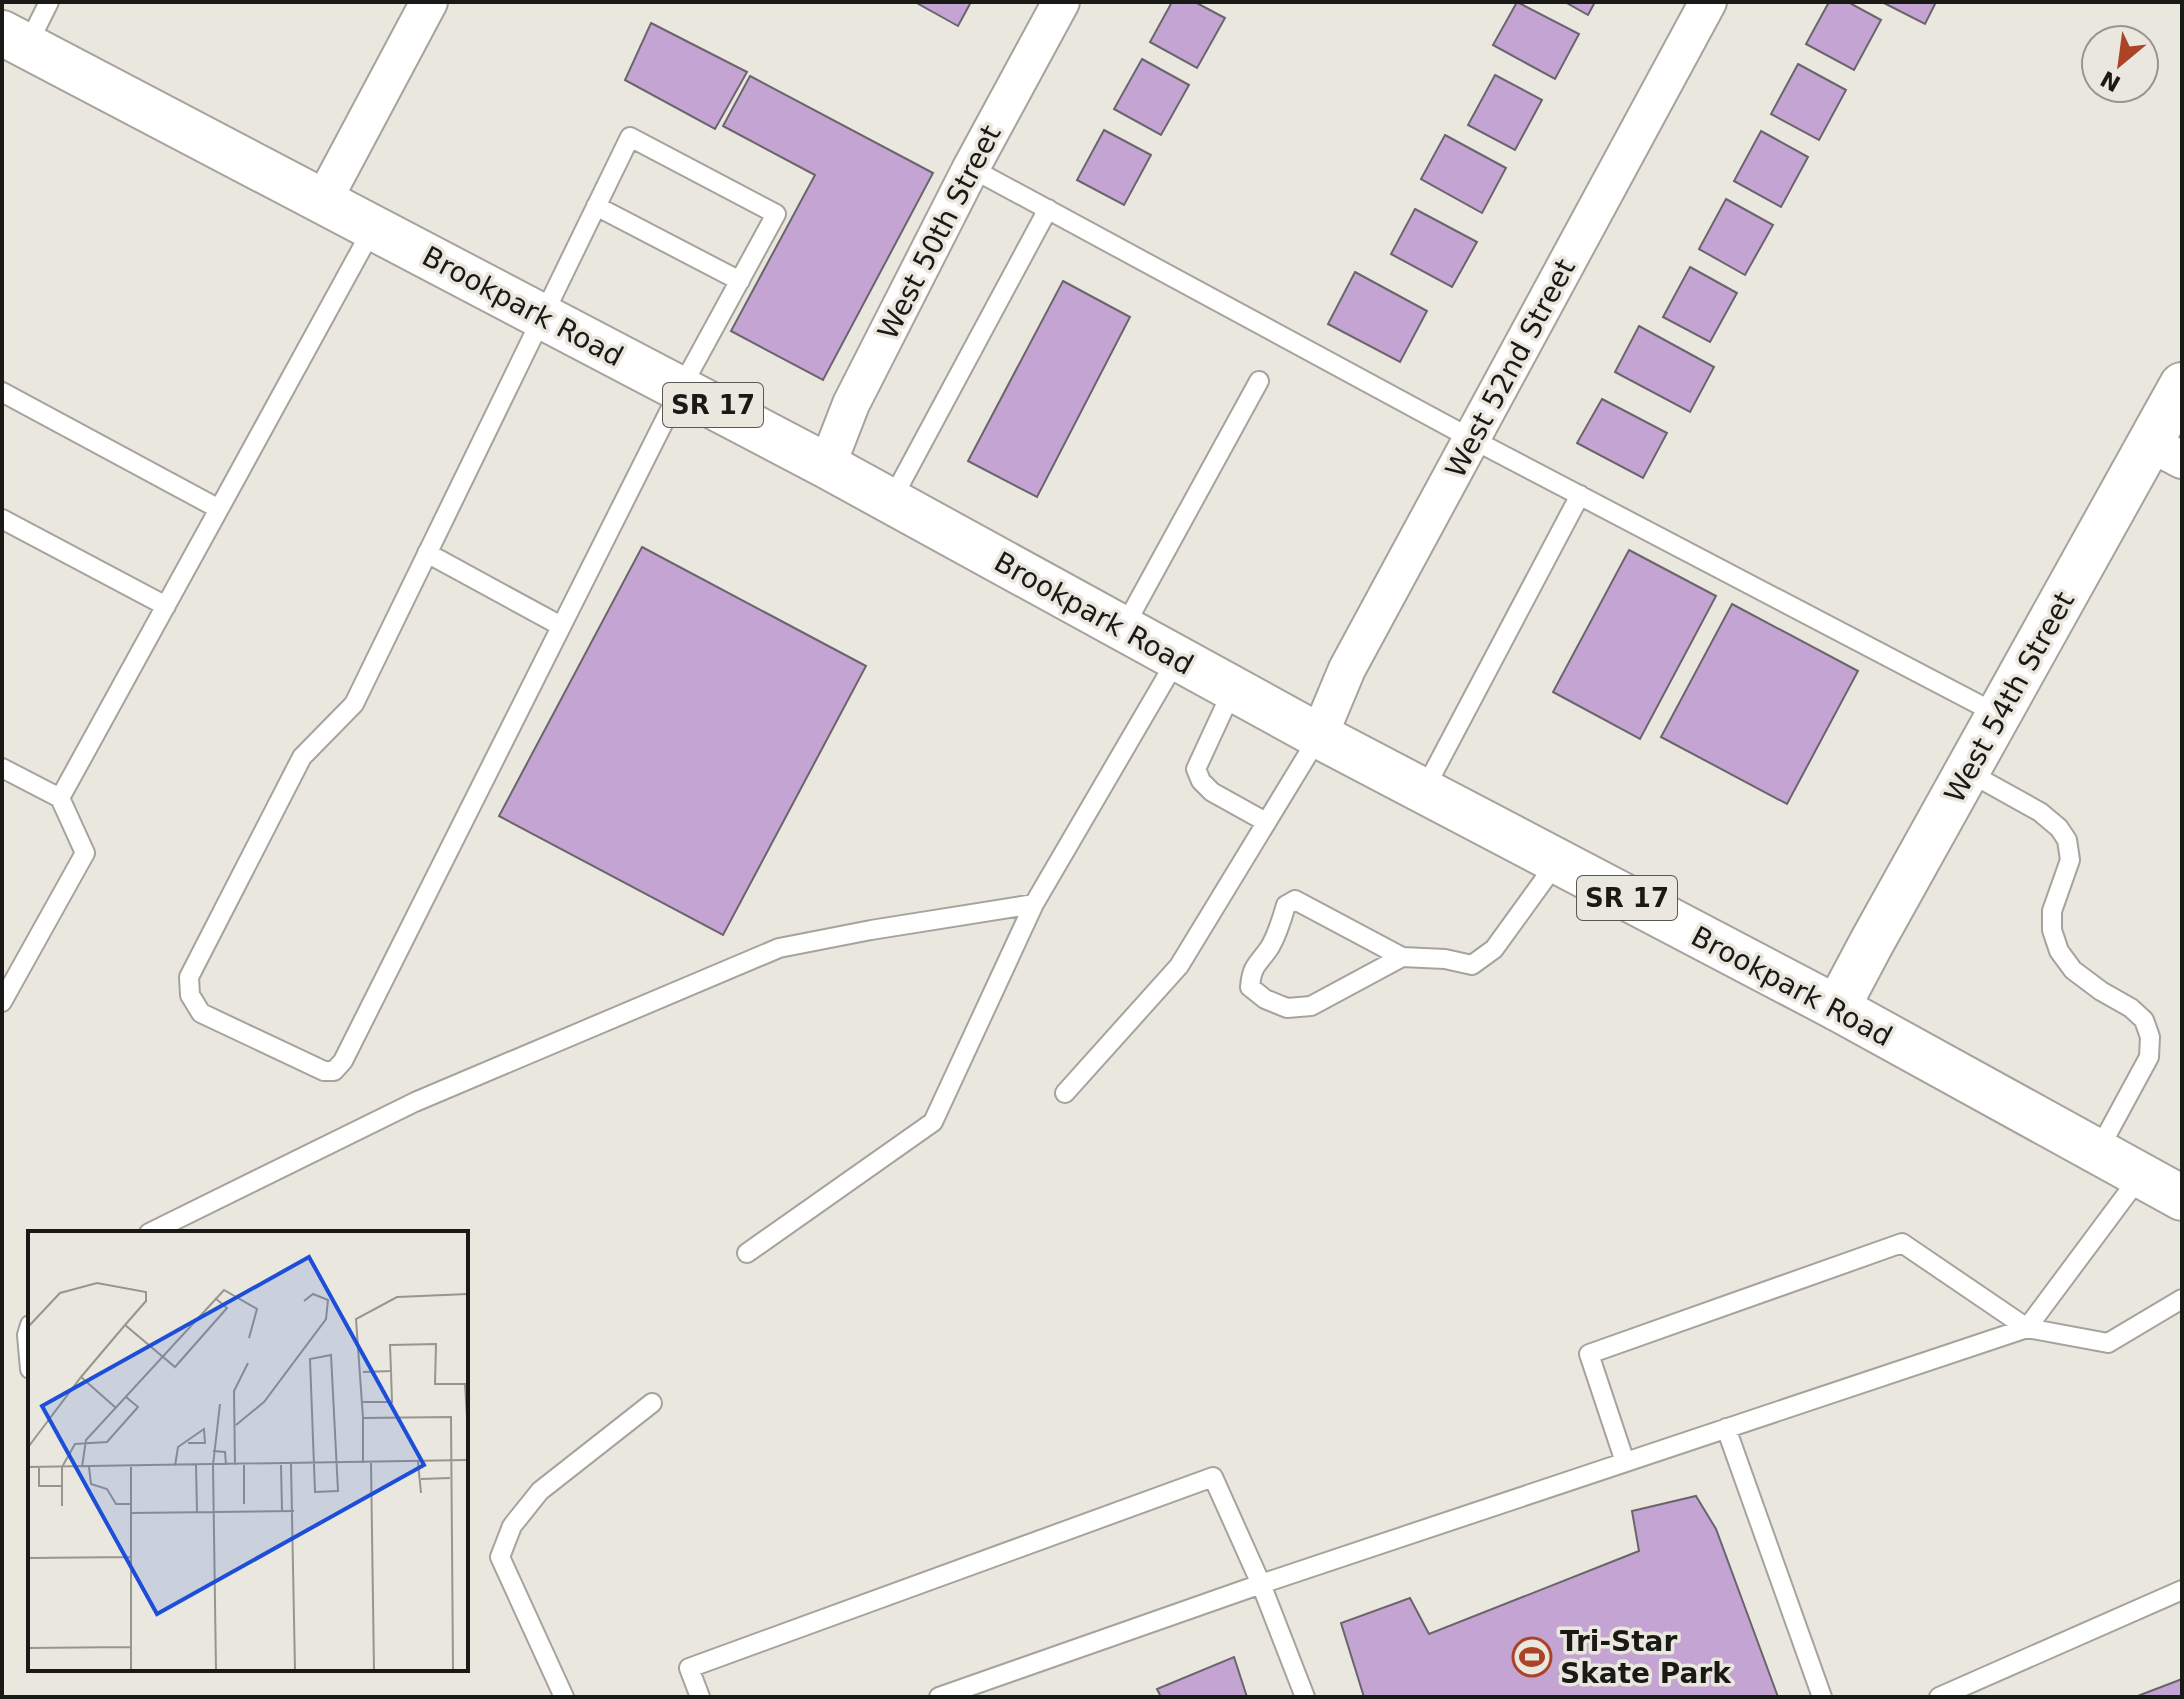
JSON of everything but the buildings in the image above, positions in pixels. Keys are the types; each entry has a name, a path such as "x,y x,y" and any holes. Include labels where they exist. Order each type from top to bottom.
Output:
{"main road":[{"name":"Brookpark Road","path":"14,40 681,388 1423,792 1837,1008 2182,1198"},
{"name":"West 54th Street","path":"1837,1008 1999,715 2166,452 2182,385"}],"street":[{"path":"323,201 429,2"},
{"name":"West 50th Street","path":"827,466 851,404 971,168 1061,2"},
{"name":"West 52nd Street","path":"1319,736 1347,669 1708,2"}],"lane":[{"path":"14,40 49,2"},
{"path":"630,137 776,214 740,281 681,388 343,1061 334,1071 324,1071 201,1013 190,995 189,977 302,757 354,704 630,137"},
{"path":"971,168 1472,439 1999,715"},
{"path":"596,206 740,281"},
{"path":"891,501 1048,209"},
{"path":"60,798 373,228"},
{"path":"1123,629 1259,381"},
{"path":"2,392 219,509"},
{"path":"1423,792 1580,495"},
{"path":"2,519 166,606"},
{"path":"427,553 561,626"},
{"path":"747,1253 933,1122 1034,904 1177,659"},
{"path":"1233,689 1196,769 1201,781 1212,792 1266,822"},
{"path":"1065,1093 1179,966 1319,736"},
{"path":"2,768 60,798 85,853 2,1002"},
{"path":"1968,772 2040,812 2059,828 2067,840 2070,860 2052,911 2052,930 2059,951 2073,970 2144,1020 2150,1037 2149,1057 2098,1151"},
{"path":"1402,957 1311,1006 1287,1008 1265,999 1250,987 1252,970 1270,947 1286,905 1295,900 1402,957 1445,959 1472,965 1494,949 1557,862"},
{"path":"153,1231 415,1102 779,948 1034,904"},
{"path":"939,1697 1261,1584 2027,1328 2141,1175"},
{"path":"1625,1462 1589,1354 1902,1243 2027,1328 2108,1343 2182,1299"},
{"path":"564,1697 500,1557 512,1526 540,1491 652,1403"},
{"path":"1726,1428 1822,1697"},
{"path":"700,1697 689,1668 1213,1477 1261,1584 1305,1697"},
{"path":"1939,1697 2182,1590"}],"place":[{"name":"Tri-Star Skate Park","path":"1532,1657"}]}
